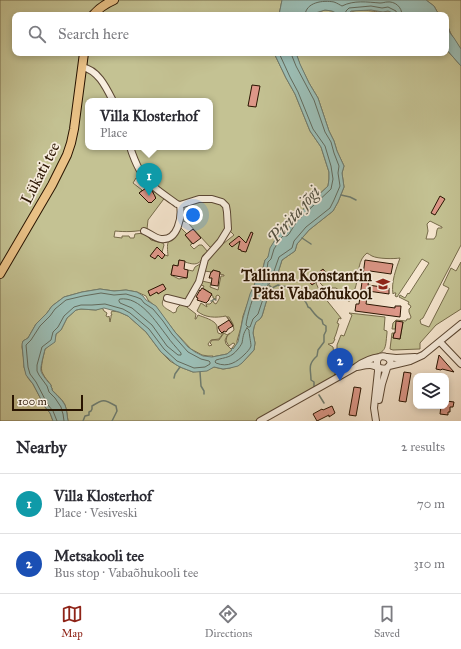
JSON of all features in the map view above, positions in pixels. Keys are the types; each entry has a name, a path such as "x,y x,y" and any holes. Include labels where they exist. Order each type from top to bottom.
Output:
{"main road":[{"path":"96,12 104,5 114,0"},
{"name":"Lükati tee","path":"0,274 59,172 67,155 74,129 84,56"}],"street":[{"path":"82,67 88,68 95,74 105,86 111,98"},
{"path":"131,150 139,169 148,182 177,204 180,205 212,198 220,200 227,209 228,227 220,242 205,259 199,282 187,303 167,298"},
{"path":"144,231 159,239 166,239 171,236 177,230 180,205"},
{"path":"356,367 369,365 379,366 384,369 410,361 423,355 461,324"},
{"path":"440,342 461,364"},
{"path":"260,421 366,360 384,356 396,358 419,357"},
{"path":"376,421 374,408 379,366 377,362 380,357"},
{"path":"376,421 382,384 390,361 387,357"}],"shaded area":[{"path":"0,0 282,0 280,12 12,12 12,56 275,56 295,94 310,131 321,147 329,172 328,186 294,218 285,232 281,232 275,240 255,283 243,316 237,344 233,349 232,348 235,344 233,343 229,346 226,341 227,336 225,340 226,344 232,350 227,354 212,357 213,356 202,355 191,349 146,296 137,292 100,289 64,297 52,306 36,324 28,338 23,341 22,347 24,367 28,378 50,413 53,421 0,421","holes":["136,178 143,181 144,179 182,208 181,220 188,223 210,247 214,248 229,230 234,235 208,256 204,271 212,272 213,270 224,275 221,276 218,290 210,287 211,283 202,281 201,285 212,294 211,295 213,298 216,299 216,296 218,295 220,297 216,304 213,301 210,304 206,304 207,307 201,303 197,311 211,317 226,316 233,326 227,317 229,317 233,324 234,330 227,336 230,333 227,335 224,333 219,340 212,340 210,343 212,345 209,346 208,344 211,340 219,339 224,332 221,334 218,333 217,326 214,322 198,315 195,319 196,314 183,304 181,304 177,308 176,312 173,313 164,307 162,303 165,297 186,301 198,281 201,265 200,264 195,267 193,271 188,270 187,278 179,279 171,275 173,265 178,266 179,260 193,264 199,262 203,255 208,252 202,245 199,245 194,249 190,245 192,244 186,236 187,234 180,227 178,234 171,238 168,242 168,256 165,255 162,258 158,255 155,259 151,255 157,248 162,252 164,245 163,243 151,240 144,233 135,234 134,238 130,238 129,236 122,236 122,238 114,237 115,231 131,232 147,229 148,220 166,196 148,185 156,198 151,203 139,193 142,190 133,183"]},
{"path":"426,0 461,0 461,49 449,29 449,12 437,12 434,6"},
{"path":"325,10 334,12 319,12"},
{"path":"364,10 382,12 351,12"},
{"path":"449,52 461,66 461,245 423,318 420,320 421,324 429,327 449,288 443,285 451,268 456,271 461,262 461,309 436,325 420,343 420,349 390,349 392,333 395,333 393,338 400,339 403,322 395,329 392,329 393,323 396,320 406,321 411,317 409,309 411,307 408,304 409,302 399,297 400,295 405,298 408,293 409,294 429,263 422,259 397,297 395,296 396,293 393,294 393,285 394,276 400,258 378,258 367,253 360,262 356,286 350,301 348,301 336,288 332,288 327,292 319,282 316,283 320,292 341,318 339,318 337,323 339,324 333,343 328,344 333,347 336,371 334,376 255,421 68,421 65,405 52,390 51,385 42,372 42,365 45,349 54,341 56,334 61,330 67,318 76,310 96,310 101,308 107,313 106,316 109,316 110,322 112,311 128,316 146,332 170,361 193,372 207,370 214,367 223,369 230,368 242,363 254,350 254,327 256,321 262,316 267,299 265,288 277,276 282,260 295,251 297,244 309,230 333,211 344,187 342,173 344,166 329,131 318,98 300,65 297,56 449,56","holes":["430,221 442,228 438,228 434,239 426,239 428,231 427,224"]},
{"path":"349,313 385,317 384,330 387,331 387,333 385,347 382,352 368,357 343,370 340,368 337,345 341,335 344,336 352,315"}],"water":[{"path":"282,0 426,0 434,6 437,12 383,12 371,10 334,12 325,10 319,12 280,12"},
{"path":"449,29 450,33 461,49 461,66 449,52"},
{"path":"275,56 297,56 309,83 318,98 329,131 344,166 342,173 344,187 333,211 309,230 297,244 295,251 282,260 277,276 265,288 267,299 262,316 256,322 254,327 254,350 238,366 223,369 214,367 207,371 193,372 175,364 161,352 146,332 128,316 104,308 96,310 76,310 67,318 61,330 56,334 55,342 45,349 41,371 51,385 52,390 64,403 68,421 53,421 33,384 26,375 22,344 23,341 28,338 36,324 52,306 64,297 100,289 137,292 156,306 188,347 203,356 212,357 227,354 238,342 250,294 263,268 265,260 268,257 270,248 278,235 281,232 287,231 293,219 328,186 329,172 321,147 310,131 295,94"}],"building":[{"path":"252,85 260,86 256,107 248,106"},
{"path":"146,188 149,191 152,191 156,198 151,203 149,203 139,193"},
{"path":"440,196 445,199 435,215 431,213"},
{"path":"193,229 201,238 193,244 185,235"},
{"path":"251,232 253,233 246,252 238,249 240,241 232,247 229,244 239,236 246,243"},
{"path":"157,247 165,255 162,259 158,255 155,259 150,256"},
{"path":"179,260 185,261 184,269 188,270 187,278 171,275 173,265 178,266"},
{"path":"365,260 393,264 391,274 370,271 368,285 389,288 389,294 368,291 366,304 395,308 395,306 401,306 400,317 355,311 356,304 359,304"},
{"path":"323,269 327,274 312,285 307,279 310,276 312,278"},
{"path":"213,270 220,272 218,286 211,285 212,278 209,278"},
{"path":"163,284 166,289 158,294 157,292 150,296 148,291"},
{"path":"202,288 212,294 206,303 197,300 198,298 196,297"},
{"path":"229,320 233,326 226,332 224,331 222,333 218,327"},
{"path":"396,321 403,322 400,339 393,338"},
{"path":"439,355 454,372 436,369"},
{"path":"404,372 411,373 406,402 399,401"},
{"path":"354,387 361,388 356,416 349,415"},
{"path":"449,401 454,402 453,407 450,407 450,412 448,412 448,415 440,414 441,409 449,409"},
{"path":"332,406 335,413 329,417 329,415 317,421 313,414"}],"waterway":[{"path":"341,195 356,200"},
{"path":"302,238 311,244"},
{"path":"268,284 272,288 278,285 293,289 301,296 308,307 322,320 323,324 326,326 324,342 318,350 317,356 312,362 310,370 311,380 314,382 314,387"},
{"path":"211,301 214,299 216,300"},
{"path":"174,378 180,367"},
{"path":"200,372 201,386 204,394"},
{"path":"319,395 324,403"},
{"path":"83,421 85,416 89,415 92,406 104,401 116,406 117,411 112,421"}],"place":[{"name":"Villa Klosterhof","path":"149,196"},
{"name":"Tallinna Konstantin Pätsi Vabaõhukool","path":"383,284"},
{"name":"Metsakooli tee","path":"340,381"}],"water label":[{"name":"Pirita jõgi","path":"294,215"}]}
